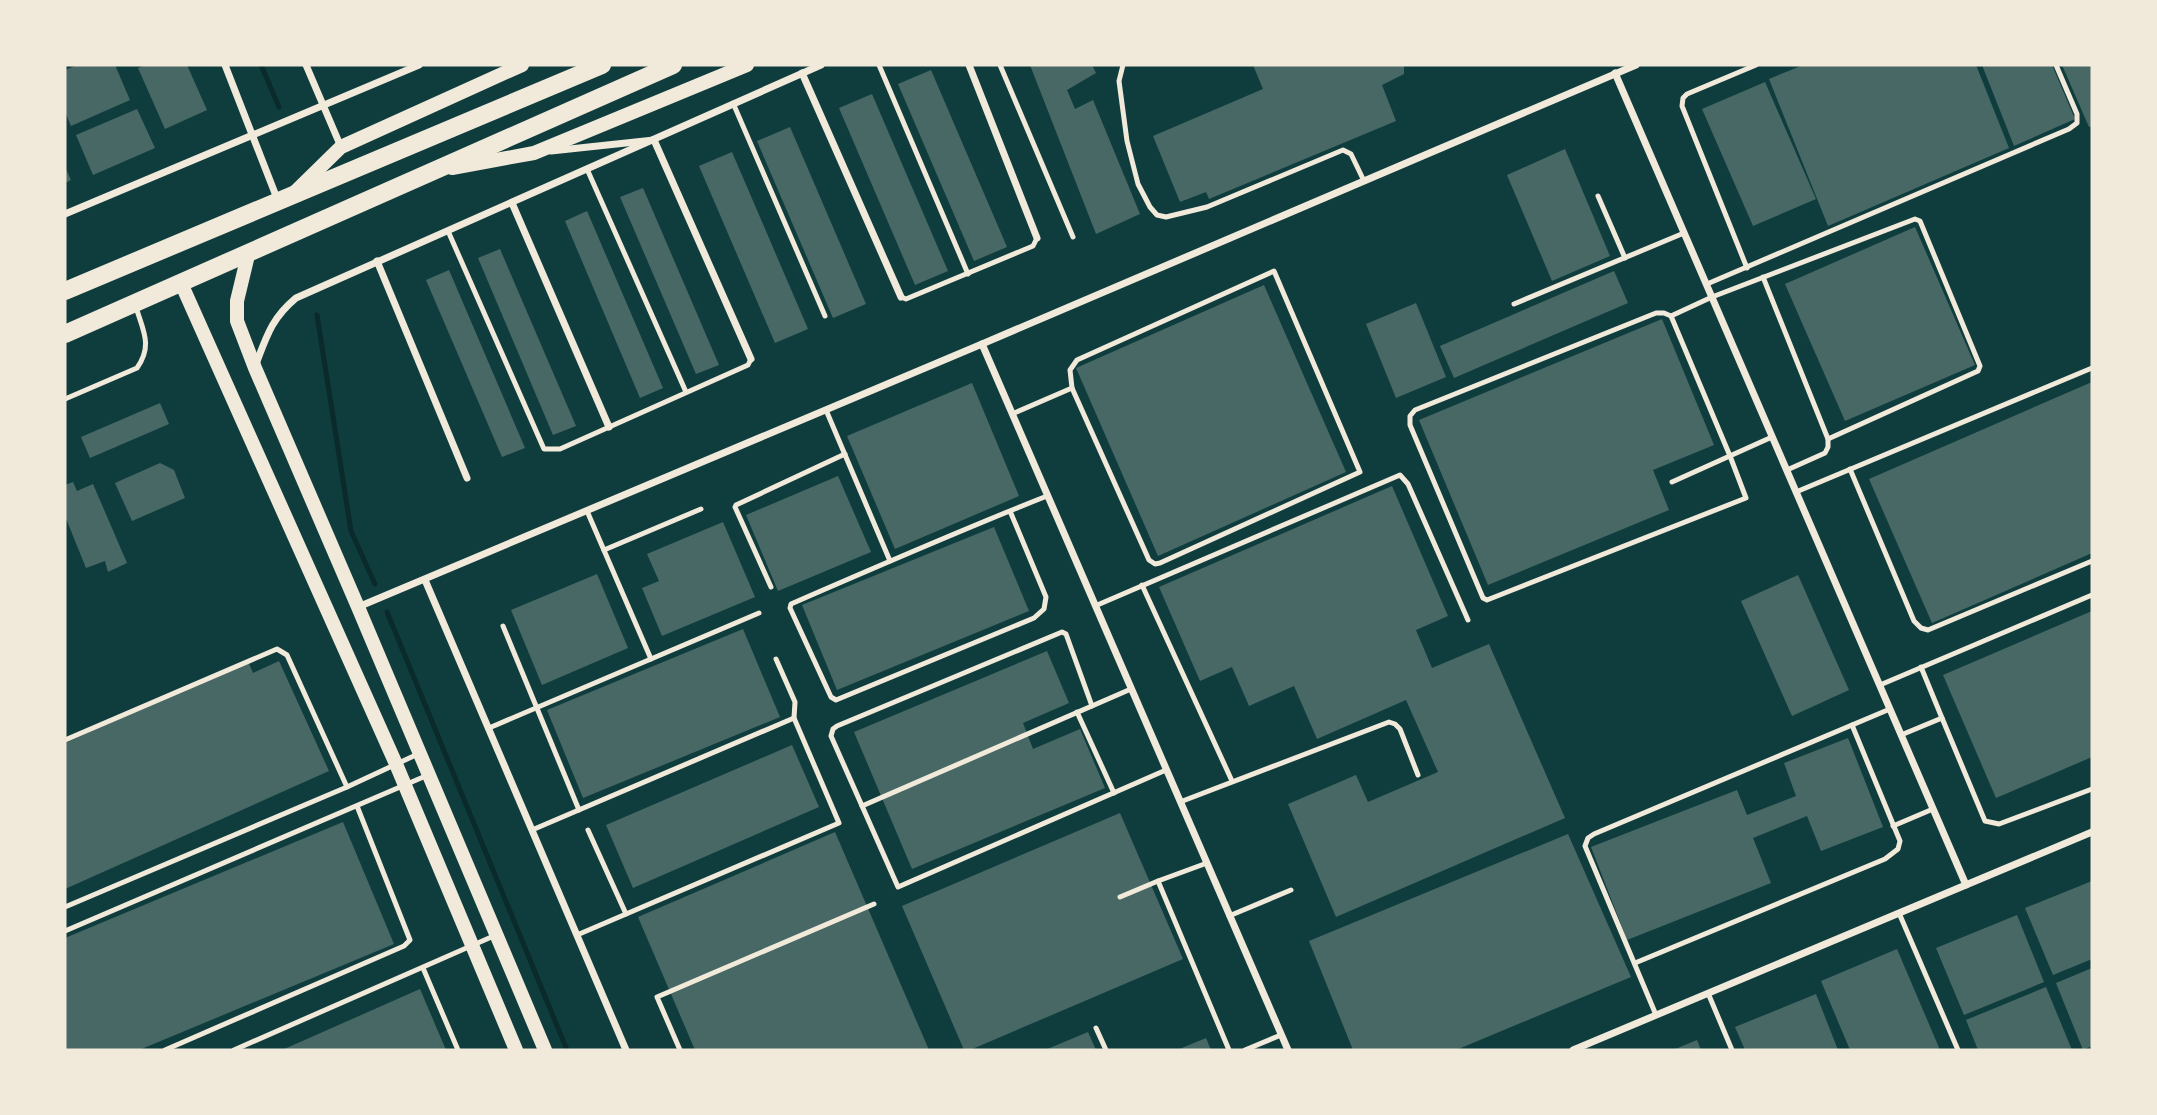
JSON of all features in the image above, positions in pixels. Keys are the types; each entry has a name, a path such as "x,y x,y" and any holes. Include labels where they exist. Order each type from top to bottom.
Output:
{"main road":[{"path":"284,199 341,147 522,65"},
{"path":"65,291 602,65"},
{"path":"65,334 673,65"},
{"path":"426,173 534,153 747,65"},
{"path":"249,251 237,301 237,321 545,1050"},
{"path":"181,283 396,764 516,1050"}],"street":[{"path":"225,65 284,199"},
{"path":"306,65 341,147"},
{"path":"65,214 419,65"},
{"path":"255,368 271,325 281,311 296,298 821,65"},
{"path":"969,65 1037,238"},
{"path":"358,607 1636,65"},
{"path":"802,73 901,297"},
{"path":"1615,73 1966,885"},
{"path":"534,153 654,140"},
{"path":"654,140 751,359"},
{"path":"512,203 609,427"},
{"path":"377,261 467,478"},
{"path":"982,344 1288,1050"},
{"path":"425,580 626,1050"},
{"path":"1573,1050 2092,832"}],"lane":[{"path":"879,65 968,274"},
{"path":"1000,65 1073,237"},
{"path":"1123,65 1119,81 1127,141 1138,184 1157,215 1167,217 1207,207 1343,150 1351,154 1364,181"},
{"path":"1747,268 1682,106 1686,94 1756,65"},
{"path":"1707,284 2068,129 2077,123 2077,114 2056,65"},
{"path":"733,103 825,316"},
{"path":"587,169 686,393"},
{"path":"1598,196 1625,258"},
{"path":"1671,316 1712,297 1915,219 1920,221 1980,366 1975,374 1828,439"},
{"path":"448,231 544,449 560,449 748,365 751,359"},
{"path":"1514,304 1684,233"},
{"path":"901,297 906,299 1033,246 1037,238"},
{"path":"1275,271 1360,472 1155,564 1149,560 1072,388 1070,370 1077,360 1275,271"},
{"path":"1763,277 1828,439 1825,453 1787,470"},
{"path":"65,399 137,368 144,358 147,344 135,304"},
{"path":"1656,313 1664,313 1671,316 1730,456 1746,495 1744,500 1491,600 1483,597 1410,425 1410,416 1415,410 1656,313"},
{"path":"1796,492 2092,368"},
{"path":"1012,414 1072,388"},
{"path":"826,410 890,561"},
{"path":"1672,482 1772,437"},
{"path":"771,587 736,505 845,454"},
{"path":"1850,469 1914,621 1921,628 1928,630 2092,561"},
{"path":"1095,606 1399,475 1408,484 1468,620"},
{"path":"1010,511 1046,597 1044,609 1034,618 836,700 831,697 790,608 792,604 890,561 1010,511 1047,496"},
{"path":"604,551 701,509"},
{"path":"587,511 650,659"},
{"path":"1142,585 1232,781"},
{"path":"1880,685 2092,595"},
{"path":"488,728 759,613"},
{"path":"503,626 579,810"},
{"path":"1092,706 1066,634 1062,632 832,729 831,736 898,887 1166,770"},
{"path":"65,740 277,649 287,655 347,787"},
{"path":"577,935 839,823 794,718 795,702 776,659"},
{"path":"1921,667 1985,821 1999,824 2092,789"},
{"path":"862,806 1131,689"},
{"path":"1656,1015 1585,846 1588,838 1890,709"},
{"path":"1077,712 1114,793"},
{"path":"532,830 794,718"},
{"path":"1901,735 1942,718"},
{"path":"1180,802 1389,722 1400,729 1418,775"},
{"path":"1635,962 1885,859 1898,849 1900,841 1852,725"},
{"path":"65,907 347,787 419,753"},
{"path":"65,931 428,775"},
{"path":"165,1050 404,946 410,940 358,806"},
{"path":"1894,826 1933,809"},
{"path":"588,830 626,914"},
{"path":"1120,897 1207,863"},
{"path":"1158,881 1229,1050"},
{"path":"1230,916 1291,890"},
{"path":"680,1050 657,997 874,904"},
{"path":"1899,913 1958,1050"},
{"path":"234,1050 496,935"},
{"path":"423,968 458,1050"},
{"path":"1708,993 1732,1050"},
{"path":"1096,1028 1106,1050"},
{"path":"1245,1050 1281,1035"}],"building":[{"path":"77,65 115,65 130,100 71,126 65,112 65,70"},
{"path":"146,65 187,65 207,110 165,129 138,68"},
{"path":"1030,65 1092,65 1096,73 1067,90 1075,109 1093,100 1140,214 1096,234"},
{"path":"1253,65 1404,65 1404,74 1382,85 1396,121 1209,199 1206,192 1180,202 1153,136 1263,89"},
{"path":"1803,65 1976,65 2009,148 1828,226 1769,79"},
{"path":"1982,65 2052,65 2075,119 2014,146"},
{"path":"2062,65 2092,65 2092,126 2089,127"},
{"path":"931,70 1007,247 974,261 898,84"},
{"path":"1765,82 1816,199 1753,226 1702,109"},
{"path":"872,94 948,271 915,285 839,108"},
{"path":"137,109 155,148 93,175 76,135"},
{"path":"790,127 866,304 833,318 757,141"},
{"path":"1565,149 1610,256 1552,281 1507,175"},
{"path":"732,152 808,329 775,343 699,166"},
{"path":"65,167 71,180 65,183"},
{"path":"643,188 719,365 696,374 620,197"},
{"path":"587,211 663,388 640,398 565,221"},
{"path":"1915,227 1975,365 1845,421 1785,284"},
{"path":"500,249 576,426 553,435 478,258"},
{"path":"449,270 525,448 502,457 426,280"},
{"path":"1614,271 1628,303 1454,378 1440,346"},
{"path":"1264,285 1346,472 1158,556 1076,368"},
{"path":"1416,303 1446,377 1396,398 1366,324"},
{"path":"1662,319 1714,445 1653,470 1669,510 1488,585 1419,420"},
{"path":"2092,382 2092,553 1932,623 1869,479"},
{"path":"972,383 1019,496 895,549 847,436"},
{"path":"160,403 169,424 90,458 81,437"},
{"path":"160,463 174,470 185,498 132,521 115,483"},
{"path":"838,476 871,552 778,591 746,515"},
{"path":"73,482 77,491 93,484 127,563 108,572 105,561 86,568 65,516 65,485"},
{"path":"1392,486 1448,616 1416,630 1432,668 1489,644 1565,818 1336,917 1288,804 1356,775 1368,802 1438,772 1406,700 1317,739 1294,686 1249,706 1232,667 1200,681 1159,587"},
{"path":"723,522 755,597 662,636 642,588 659,581 647,554"},
{"path":"994,527 1029,611 837,690 802,605"},
{"path":"597,574 628,648 542,685 511,610"},
{"path":"1798,575 1849,690 1792,716 1741,601"},
{"path":"2092,611 2092,757 1996,798 1943,675"},
{"path":"743,629 780,717 583,798 547,710"},
{"path":"1047,651 1069,703 1023,723 1033,749 1080,729 1105,788 912,869 854,732"},
{"path":"248,661 253,673 279,661 329,771 65,889 65,743"},
{"path":"1848,738 1883,827 1821,851 1807,816 1753,838 1771,883 1627,940 1591,847 1737,790 1747,815 1796,796 1784,763"},
{"path":"792,745 819,807 633,888 606,825"},
{"path":"1120,813 1183,959 970,1050 964,1050 902,906"},
{"path":"343,822 394,944 139,1050 65,1050 65,938"},
{"path":"835,832 929,1050 695,1050 638,917"},
{"path":"1568,834 1631,977 1456,1050 1353,1050 1309,941"},
{"path":"2092,881 2092,959 2053,975 2025,908"},
{"path":"2017,915 2044,982 1964,1015 1936,948"},
{"path":"1897,949 1940,1050 1850,1050 1821,981"},
{"path":"2092,968 2092,1046 2083,1050 2056,983"},
{"path":"2046,987 2072,1050 1978,1050 1966,1020"},
{"path":"420,989 446,1050 282,1050"},
{"path":"1816,994 1838,1050 1745,1050 1735,1027"},
{"path":"1088,1032 1096,1050 1045,1050"},
{"path":"1206,1038 1211,1050 1177,1050"},
{"path":"1697,1040 1701,1050 1673,1050"}],"waterway":[{"path":"261,65 279,107"},
{"path":"317,315 351,531 375,584"},
{"path":"387,612 567,1050"}]}
